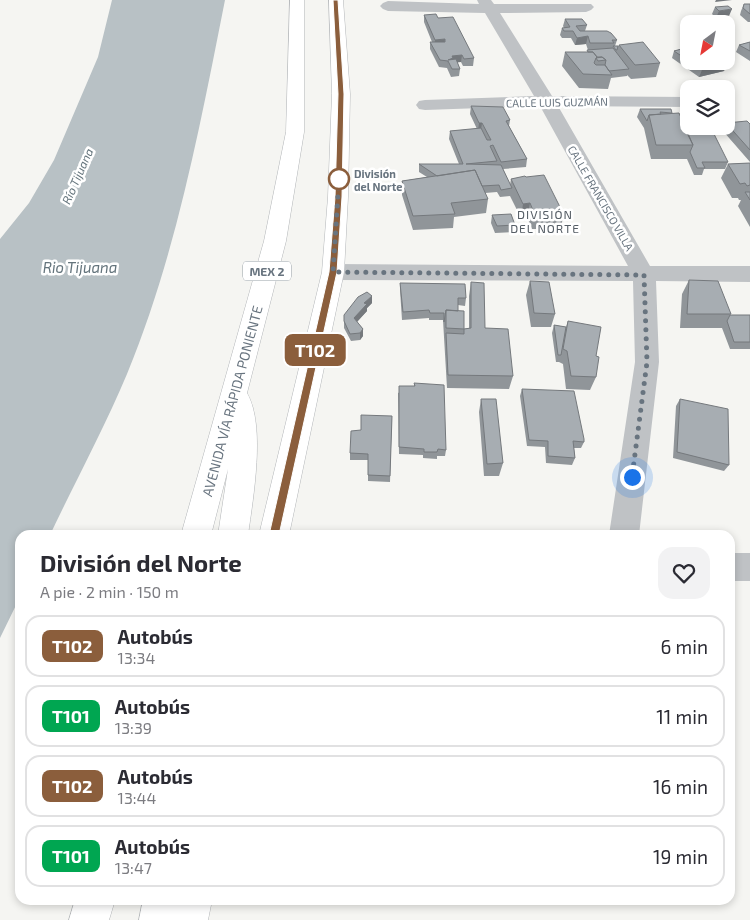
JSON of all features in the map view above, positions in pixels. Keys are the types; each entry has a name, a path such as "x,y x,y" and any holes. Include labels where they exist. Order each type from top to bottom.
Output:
{"main road":[{"name":"AVENIDA VÍA RÁPIDA PONIENTE","path":"197,530 275,241 295,132 297,0"},
{"path":"275,530 333,272 338,197 341,94 336,0"},
{"path":"234,530 244,442 236,387"},
{"path":"89,920 94,905"},
{"path":"159,920 162,905"},
{"path":"188,920 191,905"}],"street":[{"path":"388,6 486,4 586,7"},
{"name":"CALLE FRANCISCO VILLA","path":"486,4 546,101 644,275 647,362 625,530"},
{"name":"CALLE LUIS GUZMÁN","path":"425,105 546,101 680,102"},
{"path":"333,272 644,275 750,274"},
{"path":"735,567 750,567"}],"water":[{"name":"Rio Tijuana","path":"112,0 225,0 185,190 173,237 144,329 118,395 52,530 15,530 15,607 0,638 0,239 29,203 54,160 98,57"}],"building":[{"path":"744,4 750,4 750,14 743,8"},
{"path":"728,6 732,9 719,11 715,7"},
{"path":"436,14 438,18 453,17 474,58 464,59 462,55 452,56 453,58 448,60 456,59 460,69 452,69 448,61 440,60 430,42 445,42 445,39 435,40 424,15"},
{"path":"565,19 582,19 587,25 576,26 580,31 607,31 617,40 612,40 614,43 590,43 588,36 577,38 573,31 564,31 562,28 570,27"},
{"path":"643,42 660,63 635,65 619,45"},
{"path":"750,42 750,51 739,45"},
{"path":"613,48 629,69 609,71 605,65 606,60 602,57 597,57 593,52 588,52 587,50"},
{"path":"680,49 680,55 674,51"},
{"path":"565,52 593,52 597,57 594,63 596,65 605,65 612,75 583,74"},
{"path":"602,57 606,60 598,61 596,58"},
{"path":"471,106 503,107 510,120 506,121 527,159 501,162 493,145 490,146 497,161 466,164 501,165 512,188 501,190 499,185 482,186 475,170 437,176 419,164 463,164 450,131 481,128 487,140 491,140 482,123 479,123"},
{"path":"640,109 671,109 672,113 660,112 661,114 649,115 647,121"},
{"path":"679,113 680,135 689,135 693,145 656,145 649,115"},
{"path":"747,121 750,124 750,150 735,133 735,122"},
{"path":"688,135 714,135 728,162 702,162 705,168 697,168 690,152 693,145"},
{"path":"750,163 750,185 740,184 728,164"},
{"path":"475,170 488,199 451,203 455,214 413,216 402,181"},
{"path":"544,175 564,215 535,215 530,203 523,204 511,179"},
{"path":"745,192 750,192 750,200"},
{"path":"511,214 515,225 497,226 492,215"},
{"path":"689,280 718,281 731,314 687,314"},
{"path":"530,281 549,282 555,314 534,313"},
{"path":"471,282 484,283 485,328 508,329 513,376 448,375 446,333 464,334 464,329 471,328"},
{"path":"400,283 465,284 466,298 458,298 458,311 446,310 444,322 444,313 430,313 429,310 403,312"},
{"path":"367,292 372,296 364,303 367,304 354,318 363,329 360,333 350,334 344,321 344,315 358,297"},
{"path":"446,310 464,311 464,329 446,328"},
{"path":"730,315 750,315 750,342 734,342 727,321"},
{"path":"568,321 601,327 596,356 599,357 596,377 571,376 567,351 563,349"},
{"path":"554,325 566,327 561,355 558,355"},
{"path":"414,383 444,385 446,450 438,449 437,452 424,452 424,449 399,447 399,386 415,386"},
{"path":"522,389 574,391 584,439 584,442 573,441 575,458 548,456 548,441 529,440"},
{"path":"481,399 496,399 503,463 487,464"},
{"path":"680,399 728,409 729,465 677,452"},
{"path":"361,415 392,416 390,476 368,475 368,454 350,453 351,431 361,430"}],"bus line":[{"name":"T102","path":"275,530 333,272 338,197 341,94 336,0"}],"place":[{"name":"División del Norte","path":"339,179"}],"district":[{"name":"DIVISIÓN DEL NORTE","path":"545,221"}],"route":[{"path":"339,179 333,272 644,275 647,362 632,477"}],"water label":[{"name":"Río Tijuana","path":"77,176"}]}
